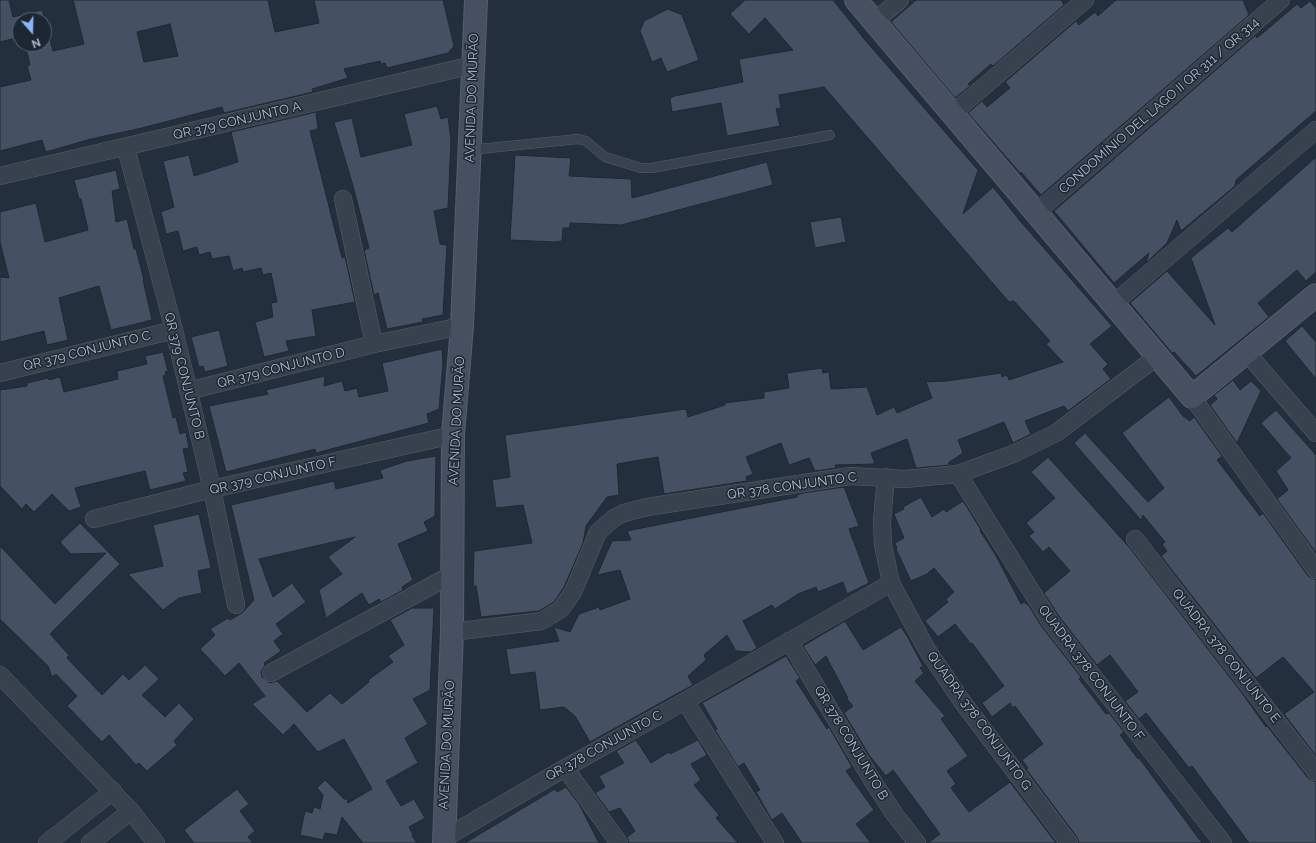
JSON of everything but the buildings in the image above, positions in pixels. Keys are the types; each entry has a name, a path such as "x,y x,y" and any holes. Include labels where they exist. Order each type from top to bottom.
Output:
{"street":[{"name":"AVENIDA DO MURÃO","path":"443,841 452,632 453,435 462,326 476,0"},
{"path":"856,0 1037,212 1192,397 1316,570"},
{"path":"875,21 900,0"},
{"path":"953,113 1085,0"},
{"name":"CONDOMÍNIO DEL LAGO II QR 311 / QR 314","path":"1037,212 1281,0"},
{"name":"QR 379 CONJUNTO A","path":"0,176 126,148 473,65"},
{"path":"1113,304 1316,130"},
{"name":"QR 379 CONJUNTO B","path":"126,148 174,330 212,489 236,605"},
{"path":"343,199 374,344"},
{"path":"1192,397 1316,295"},
{"name":"QR 379 CONJUNTO D","path":"188,391 374,344 462,326"},
{"name":"QR 379 CONJUNTO C","path":"0,373 174,330"},
{"path":"1247,353 1316,433"},
{"name":"QR 378 CONJUNTO C","path":"452,632 542,621 561,609 573,592 598,532 614,518 624,513 647,507 850,476 923,478 958,474 1013,454 1056,433 1158,356"},
{"name":"QR 379 CONJUNTO F","path":"94,519 212,489 453,435"},
{"name":"QUADRA 378 CONJUNTO F","path":"958,474 1050,622 1223,843"},
{"name":"QUADRA 378 CONJUNTO G","path":"886,477 882,527 883,545 891,584 926,648 961,700 1069,843"},
{"name":"QUADRA 378 CONJUNTO E","path":"1135,539 1316,772"},
{"path":"271,672 453,574"},
{"name":"QR 378 CONJUNTO C","path":"443,841 565,768 891,584"},
{"name":"QR 378 CONJUNTO B","path":"789,641 872,780 917,843"},
{"path":"0,675 113,791 156,843"},
{"path":"685,701 775,843"},
{"path":"565,768 618,843"},
{"path":"47,843 113,791"},
{"path":"90,843 131,811"}],"lane":[{"path":"469,150 578,139 586,140 605,157 641,168 652,168 830,135"}]}
